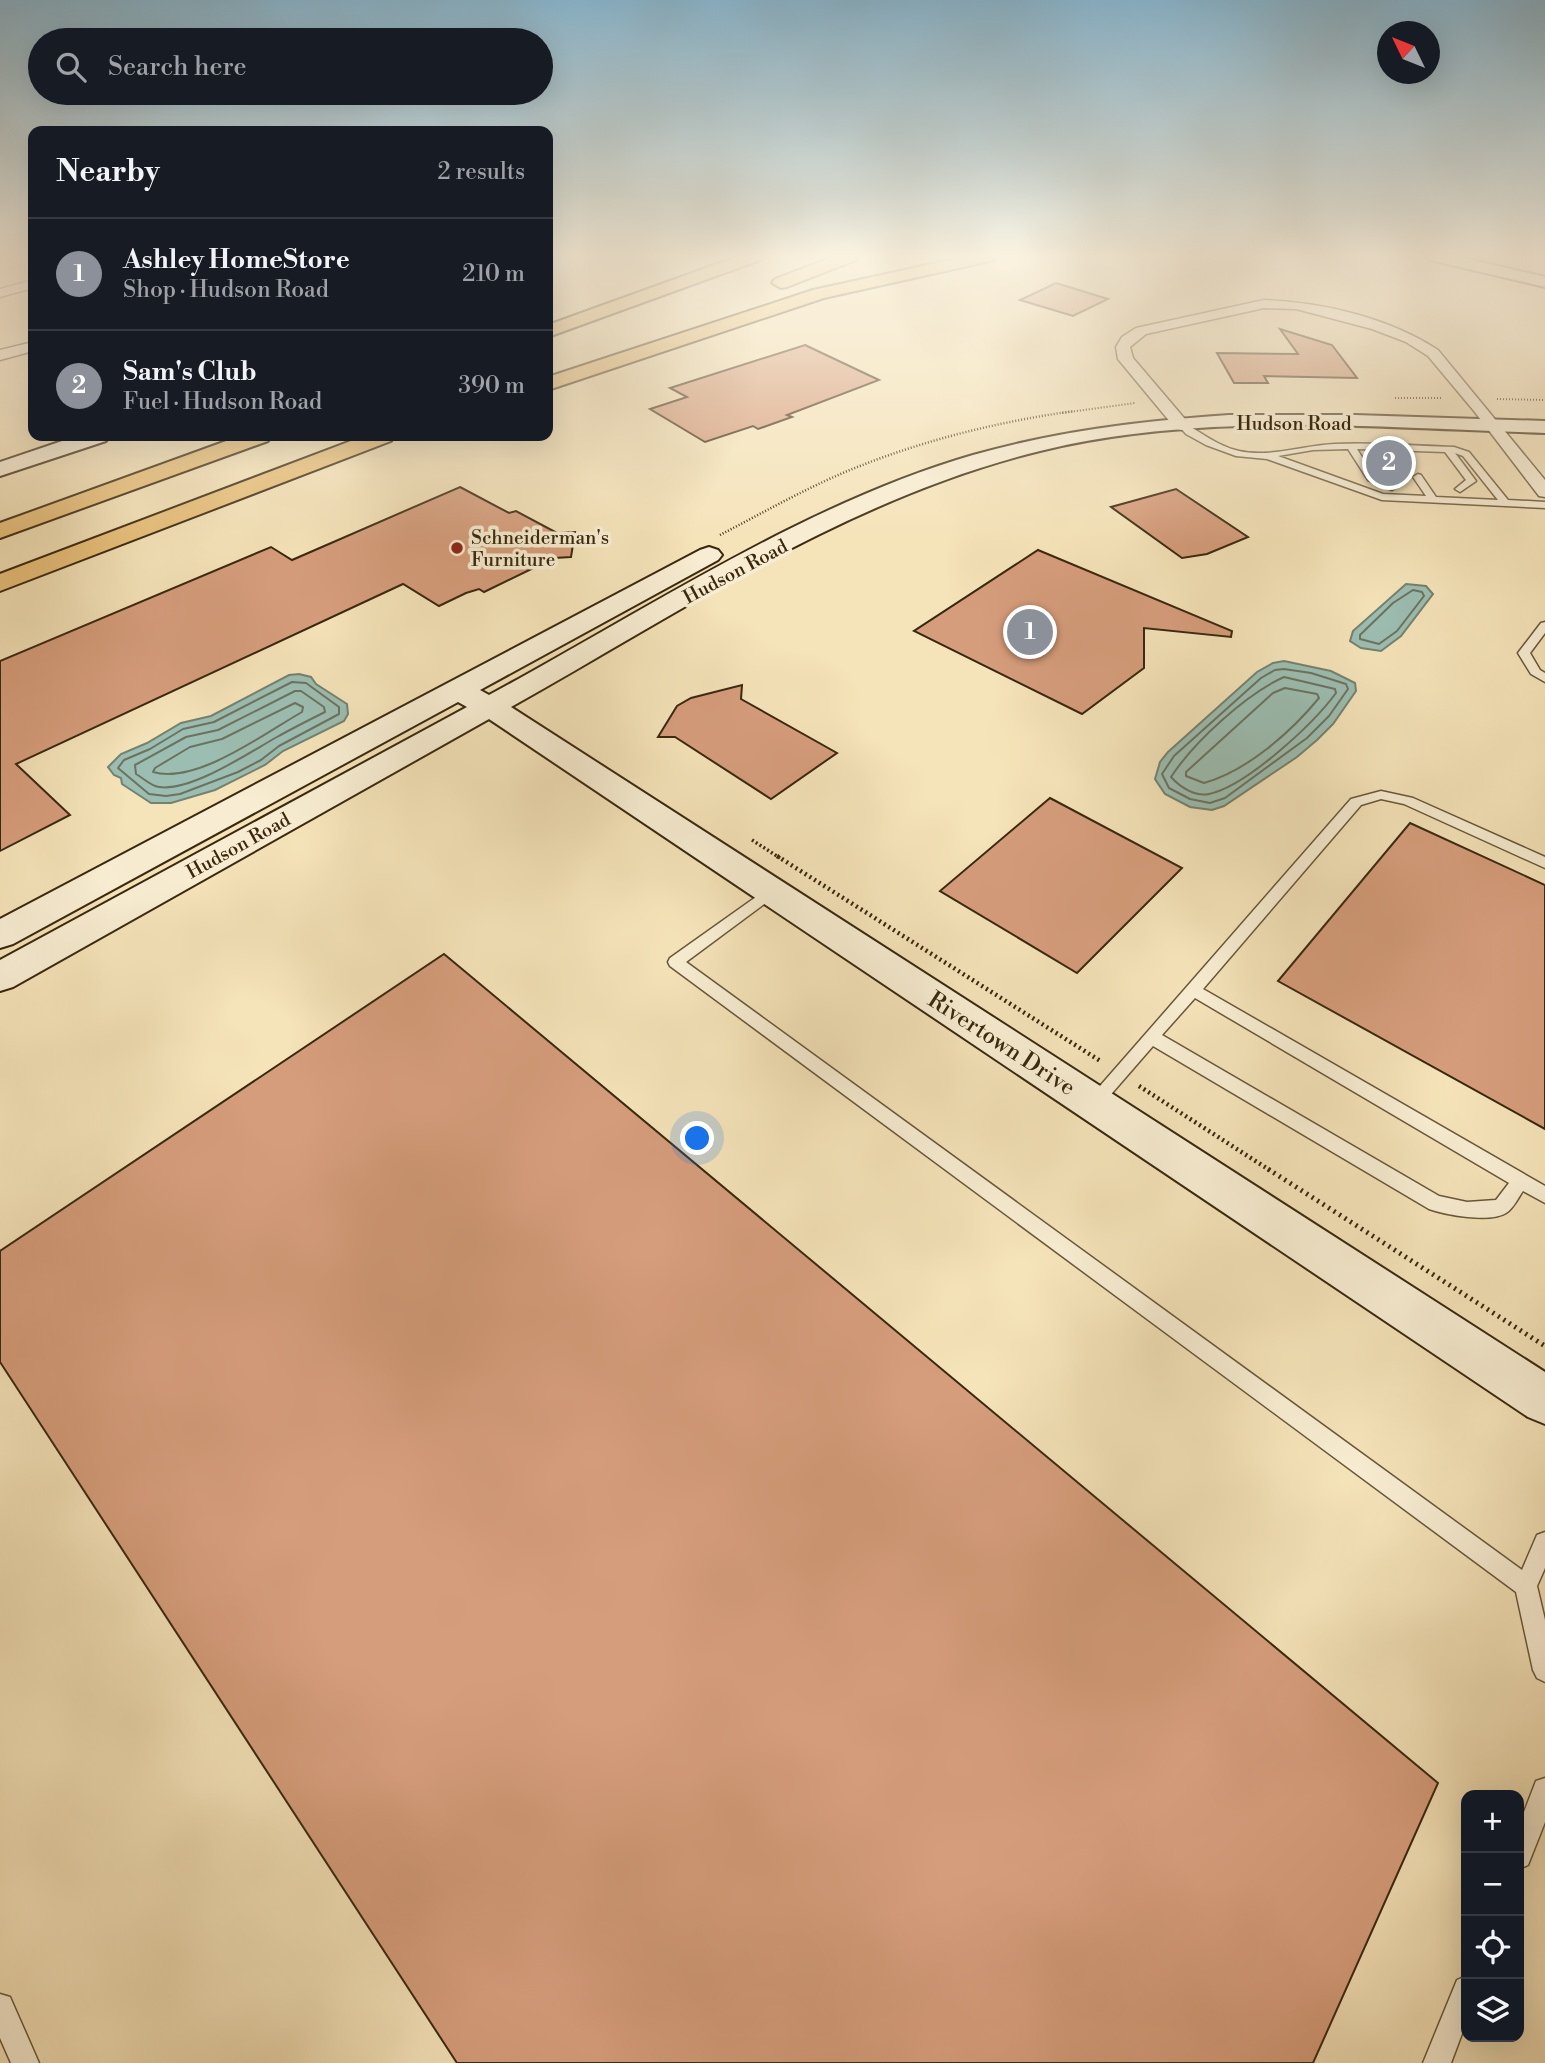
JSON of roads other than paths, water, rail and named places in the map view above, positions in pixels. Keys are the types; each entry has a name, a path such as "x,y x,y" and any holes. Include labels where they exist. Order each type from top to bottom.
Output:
{"highway":[{"path":"553,371 602,352"},
{"path":"553,382 644,352"},
{"path":"0,531 246,441"},
{"path":"0,583 371,441"}],"street":[{"path":"1125,352 1126,359 1176,417"},
{"path":"1430,352 1487,417 1545,492"},
{"name":"Hudson Road","path":"0,935 473,698 710,585 872,499 930,475 1044,443 1176,417 1270,406 1487,417 1545,427"},
{"name":"Hudson Road","path":"1487,417 1545,409"},
{"name":"Hudson Road","path":"860,479 946,448 987,437 1072,421 1176,417"},
{"path":"0,469 83,441"},
{"name":"Hudson Road","path":"0,977 473,698 682,570 815,500"},
{"name":"Rivertown Drive","path":"473,698 516,722 1545,1401"}],"lane":[{"path":"1176,417 1189,432 1209,443 1239,454 1268,456 1370,494 1400,500 1545,506"},
{"path":"1268,456 1289,449 1317,446 1350,447 1368,451 1434,453 1448,450 1466,454 1506,504"},
{"path":"1350,447 1371,478 1392,487"},
{"path":"1448,450 1471,481 1460,489"},
{"path":"1385,476 1400,500"},
{"path":"1419,477 1434,501"},
{"path":"1452,478 1470,502"},
{"path":"682,570 710,585"},
{"path":"1545,625 1524,653 1535,672 1545,678"},
{"path":"1094,1102 1356,802 1381,795 1408,801 1545,863"},
{"path":"770,892 676,962 1526,1586"},
{"path":"1193,990 1545,1195"},
{"path":"1153,1037 1435,1203 1467,1210 1501,1207 1521,1181"},
{"path":"1545,1543 1526,1586 1545,1670"},
{"path":"1520,1853 1545,1790"},
{"path":"1437,2063 1461,2002"},
{"path":"0,2007 25,2063"}],"water":[{"path":"1406,584 1426,586 1433,594 1401,636 1381,651 1361,648 1350,641 1353,631"},
{"path":"1284,661 1331,671 1355,683 1356,691 1333,724 1297,757 1224,806 1212,810 1190,807 1165,794 1155,779 1160,762 1168,752 1257,672 1273,663"},
{"path":"289,675 311,677 316,684 347,704 348,714 344,721 283,751 265,765 215,790 171,803 151,803 122,784 121,778 114,775 108,767 121,754 147,743 181,723 211,716"}],"place":[{"name":"Sam's Club","path":"1389,463"},
{"name":"Schneiderman's Furniture","path":"457,548"},
{"name":"Ashley HomeStore","path":"1030,632"}]}
